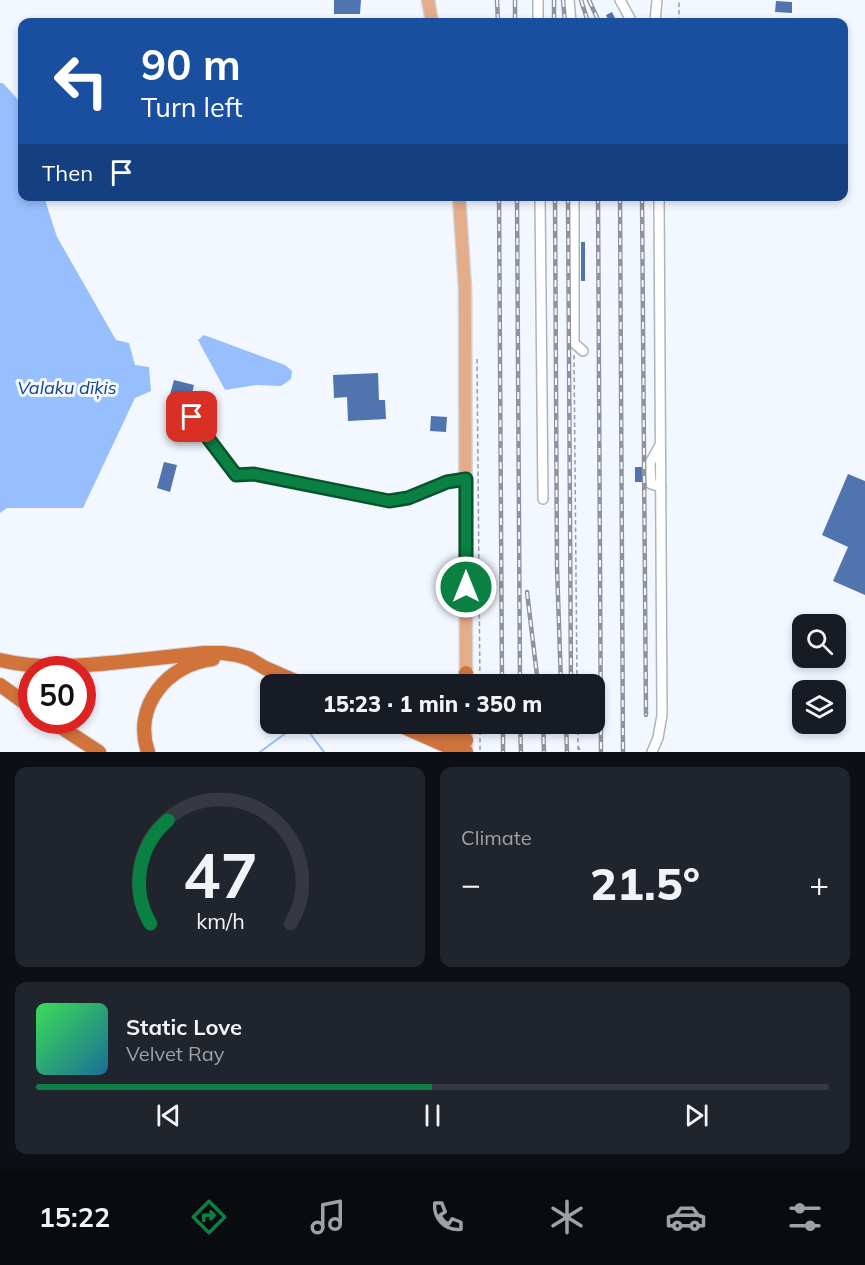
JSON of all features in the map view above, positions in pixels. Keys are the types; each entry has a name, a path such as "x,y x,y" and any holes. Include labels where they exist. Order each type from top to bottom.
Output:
{"highway":[{"path":"0,660 48,667 72,667 223,653 250,659 279,674"},
{"path":"148,752 146,716 158,690 176,672 204,660 218,659 234,660 265,668"},
{"path":"0,685 18,698"},
{"path":"71,734 99,752"},
{"path":"418,734 458,751 466,748 450,734"}],"main road":[{"path":"428,0 431,18"},
{"path":"459,201 465,288 465,674"}],"street":[{"path":"538,0 538,18"},
{"path":"568,0 570,18"},
{"path":"620,0 630,18"},
{"path":"655,18 657,0"},
{"path":"540,201 543,499"},
{"path":"574,201 574,343 583,351"},
{"path":"652,752 658,738 662,715 659,201"},
{"path":"192,417 236,475 254,474 389,501 408,498 447,482 466,479"}],"path":[{"path":"679,0 679,18"},
{"path":"574,343 577,674"},
{"path":"478,359 480,674"},
{"path":"480,734 480,752"},
{"path":"578,734 579,752"}],"water":[{"name":"Valaku dīķis","path":"0,83 3,83 18,100 18,201 45,201 57,237 116,340 129,343 135,365 149,367 151,391 135,398 83,508 7,508 0,513"},
{"path":"204,335 285,365 292,371 291,379 281,386 256,385 225,390 198,340"}],"building":[{"path":"334,0 361,0 360,14 334,14"},
{"path":"776,1 792,2 792,13 775,12"},
{"path":"612,12 615,18 607,18 606,15"},
{"path":"581,242 585,242 585,281 581,281"},
{"path":"378,373 379,400 385,400 386,419 348,421 347,397 334,398 333,375"},
{"path":"174,380 194,385 188,410 167,405"},
{"path":"431,416 447,417 446,432 430,431"},
{"path":"164,462 177,465 170,492 157,488"},
{"path":"635,467 642,467 642,482 635,482"},
{"path":"848,474 865,481 865,595 833,581 848,547 822,535"}],"waterway":[{"path":"260,752 298,724 303,724 324,752"}],"railway":[{"path":"497,0 498,18"},
{"path":"515,0 515,18"},
{"path":"554,0 554,18"},
{"path":"563,0 565,18"},
{"path":"581,0 587,18"},
{"path":"589,0 597,18"},
{"path":"499,201 502,674"},
{"path":"517,201 520,674"},
{"path":"555,201 557,567 561,674"},
{"path":"568,201 571,674"},
{"path":"598,201 601,752"},
{"path":"620,201 623,752"},
{"path":"642,201 646,715"},
{"path":"527,592 537,674"},
{"path":"503,734 503,752"},
{"path":"520,734 521,752"},
{"path":"543,734 544,752"},
{"path":"566,734 567,752"}],"route":[{"path":"192,417 236,475 254,474 389,501 408,498 447,482 466,479 466,587"}]}
